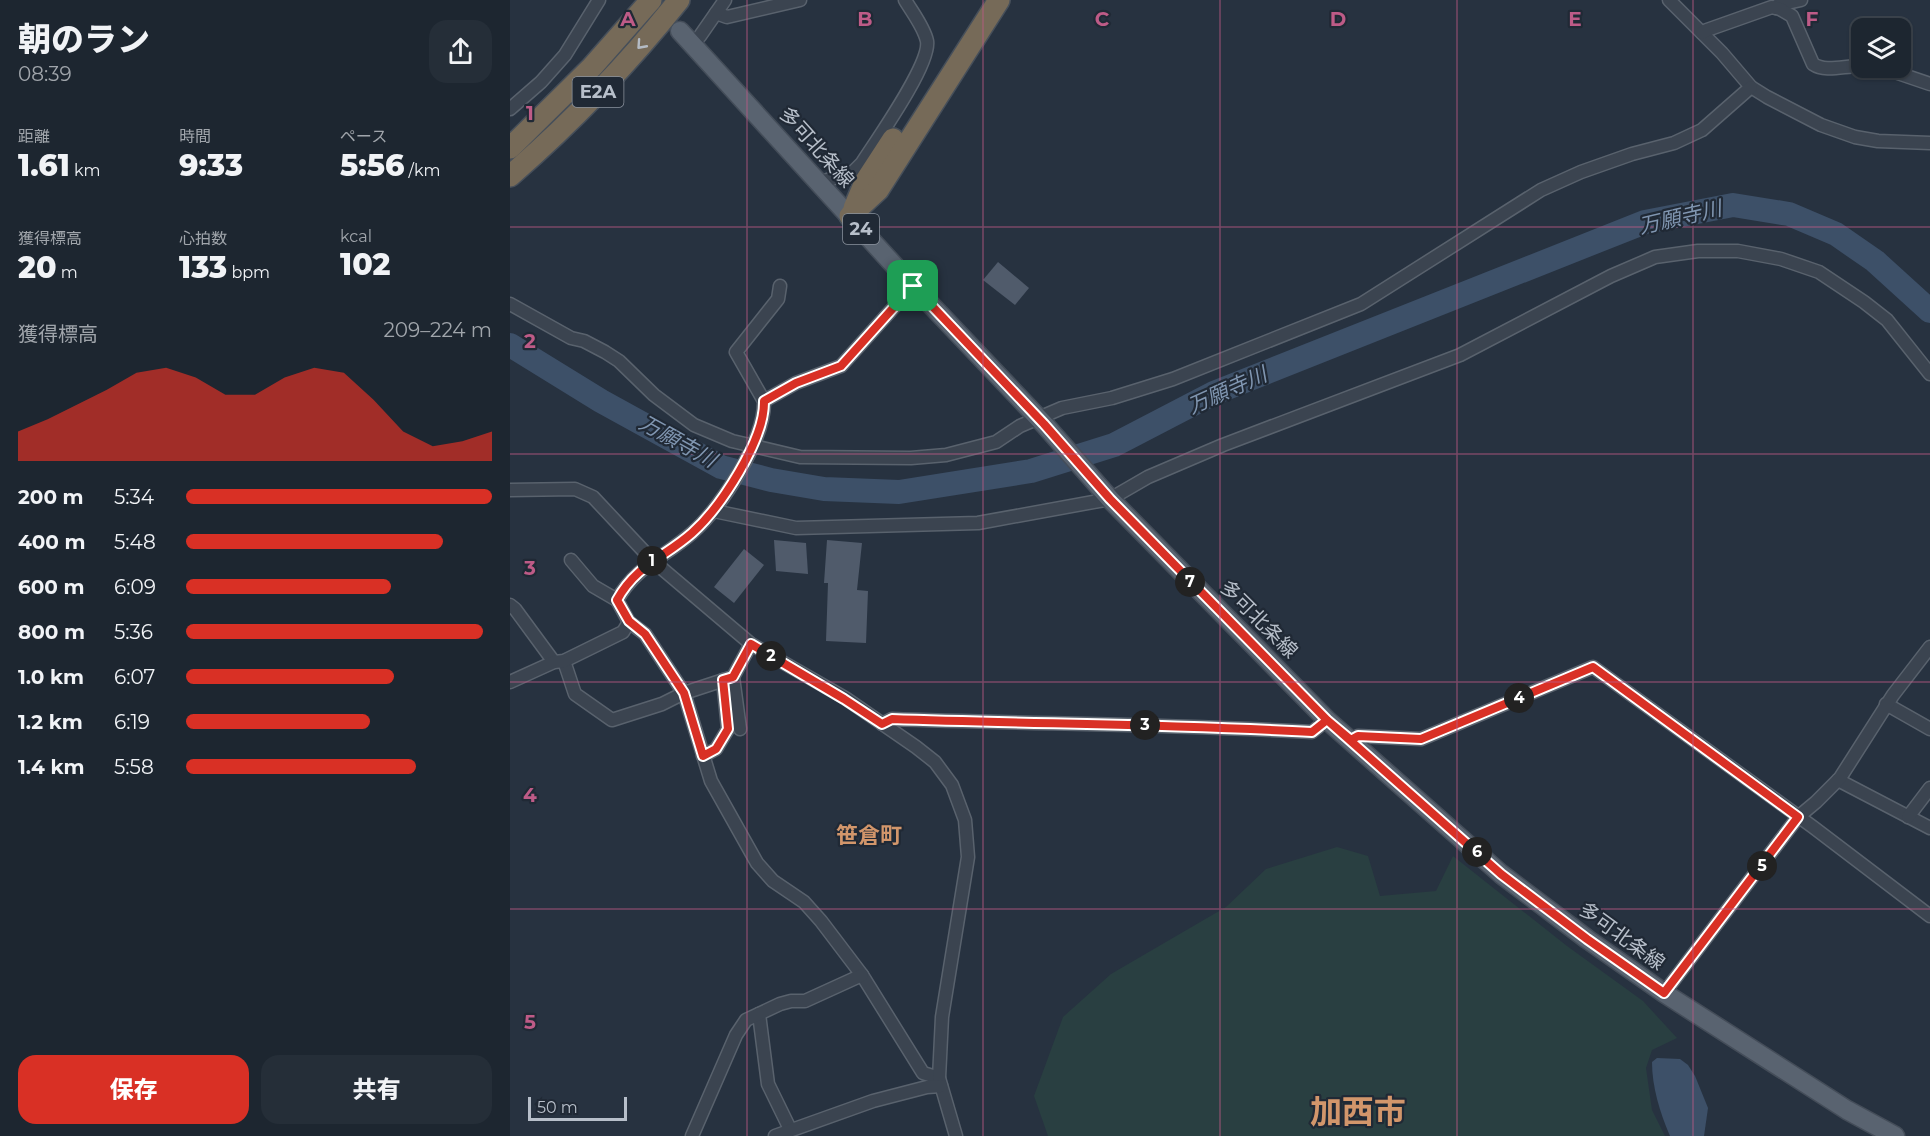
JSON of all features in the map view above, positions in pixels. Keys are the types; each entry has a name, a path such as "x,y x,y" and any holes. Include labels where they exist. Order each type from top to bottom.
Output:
{"highway":[{"path":"518,141 570,84 636,0"},
{"name":"E2A","path":"518,141 592,67 651,0"},
{"name":"E2A","path":"510,176 540,150 609,81 679,0"},
{"path":"850,216 865,182 985,0"},
{"path":"850,216 878,190 999,0"}],"main road":[{"name":"多可北条線","path":"686,37 1106,494 1327,720 1501,874 1587,939 1664,993 1847,1110 1895,1136"}],"street":[{"path":"510,109 541,82 565,55 599,0"},
{"path":"686,37 700,36 725,0"},
{"path":"716,13 727,16 800,0"},
{"path":"818,183 853,172 858,168 919,71 926,53 927,41 905,0"},
{"path":"1669,0 1751,87 1821,125 1855,137 1887,142 1930,143"},
{"path":"1776,8 1778,5 1801,0"},
{"path":"1702,33 1772,7 1792,16 1812,64 1826,69 1851,67"},
{"path":"1911,78 1930,84"},
{"path":"510,304 571,338 584,341 605,352 619,361 654,395 694,425 751,450 800,457 911,458 946,455 996,442 1020,426 1041,421 1062,408 1113,398 1173,379 1361,304 1541,190 1581,172 1632,154 1674,143 1702,130 1751,87"},
{"path":"717,506 796,528 978,523 1106,494 1223,444 1460,355 1611,276 1655,257 1698,251 1738,251 1781,259 1819,272 1887,320 1930,374"},
{"path":"617,600 623,588 646,565 691,534 717,506 751,450 764,410 764,401 736,352 778,299 780,286"},
{"path":"764,401 796,383 841,366 913,286"},
{"path":"510,490 575,489 593,497 653,561 751,644 882,724 934,762 952,785 965,820 968,857 942,1017 940,1082 956,1136"},
{"path":"571,560 593,586 617,600 629,621 645,634 684,693 711,781 757,863 773,881 804,902 862,975 923,1072 940,1082"},
{"path":"510,605 559,661 575,694 612,720 728,679"},
{"path":"510,682 623,632 629,621"},
{"path":"703,756 716,749 728,729 728,679 751,644"},
{"path":"1664,993 1798,817 1838,780 1886,704 1930,647"},
{"path":"1351,740 1358,736 1421,739 1593,667 1930,916"},
{"path":"728,679 740,729"},
{"path":"1886,704 1930,729"},
{"path":"882,724 892,719 1204,726 1312,732 1327,720"},
{"path":"1838,780 1930,828"},
{"path":"1908,817 1930,788"},
{"path":"692,1136 736,1035 746,1020 780,1004 805,1001 862,975"},
{"path":"759,1014 768,1084 790,1130"},
{"path":"775,1136 873,1101 940,1082"}],"green space":[{"path":"1337,847 1368,856 1380,896 1436,891 1453,856 1567,946 1643,1001 1677,1038 1652,1050 1646,1068 1652,1110 1665,1136 1048,1136 1034,1096 1063,1017 1111,974 1226,907 1266,869"}],"water":[{"path":"1657,1058 1680,1059 1688,1065 1695,1076 1708,1108 1704,1136 1670,1136 1653,1081 1652,1062"}],"building":[{"path":"998,262 1029,288 1015,305 983,280"},
{"path":"774,540 806,543 808,574 776,571"},
{"path":"827,540 862,543 857,590 868,591 866,643 826,641 828,583 824,583"},
{"path":"744,549 764,565 734,603 714,587"}],"waterway":[{"name":"万願寺川","path":"510,345 601,401 721,467 771,480 824,489 899,492 1031,471 1114,445 1214,393 1645,222 1733,205 1789,214 1836,234 1875,261 1930,311"}],"district":[{"name":"笹倉町","path":"869,835"},
{"name":"加西市","path":"1358,1111"}],"route":[{"path":"913,286 841,366 796,383 764,401 764,410 754,444 714,511 691,534 646,565 623,588 617,600 629,621 645,634 684,693 703,756 716,749 728,729 723,680 733,677 751,644 882,724 892,719 1204,726 1312,732 1327,720 1351,740 1358,736 1421,739 1593,667 1798,817 1664,993 1501,874 1327,720 1110,499 1044,424 913,286"}]}
